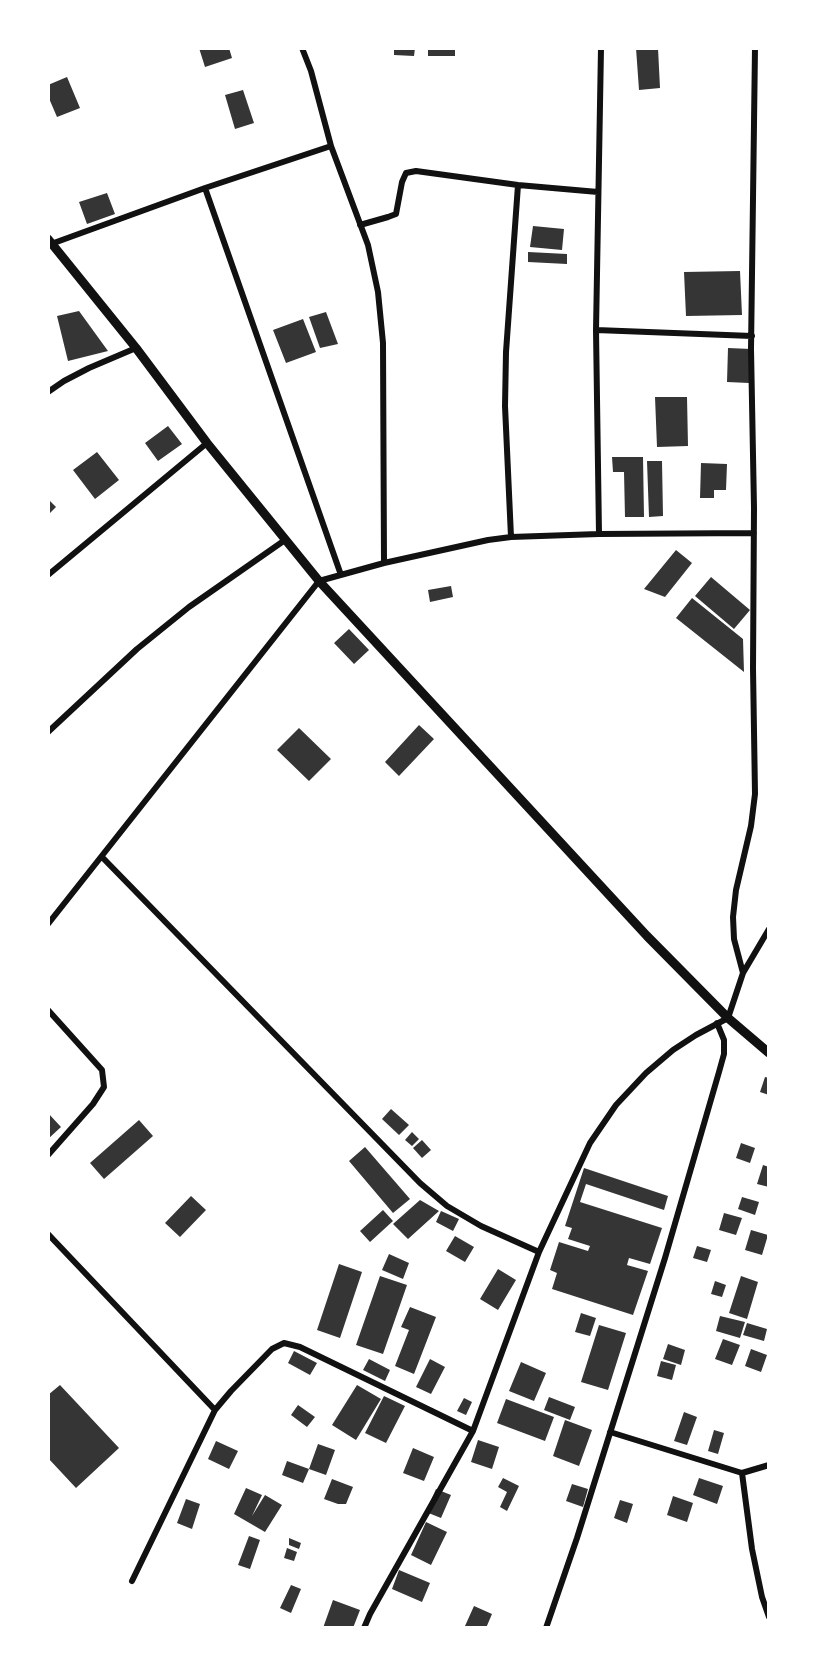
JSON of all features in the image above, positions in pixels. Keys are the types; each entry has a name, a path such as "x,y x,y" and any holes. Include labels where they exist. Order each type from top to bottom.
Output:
{"street":[{"path":"302,48 311,71 331,146 368,245 378,292 383,343 384,563"},
{"path":"598,534 596,330 601,48"},
{"path":"743,973 734,939 733,917 736,890 751,826 755,794 751,349 755,48"},
{"path":"331,146 49,243 136,348 207,443 319,581 647,936 728,1018 769,1053"},
{"path":"360,225 396,214 406,173 416,171 518,185 598,192"},
{"path":"511,537 505,395 518,185"},
{"path":"205,188 341,575"},
{"path":"596,330 752,336"},
{"path":"48,392 72,376 136,348"},
{"path":"48,575 207,443"},
{"path":"48,924 319,581 384,563 511,537 753,533"},
{"path":"48,732 137,649 189,607 285,540"},
{"path":"102,857 420,1183 447,1206 481,1226 539,1252"},
{"path":"364,1628 473,1431 539,1252 590,1143 616,1105 646,1073 673,1050 728,1018 743,973 769,929"},
{"path":"48,1010 102,1070 104,1087 93,1104 48,1155"},
{"path":"546,1628 577,1538 665,1258 719,1072 724,1054 724,1040 717,1023"},
{"path":"48,1233 215,1410"},
{"path":"132,1581 215,1410 272,1349 284,1343 300,1347 473,1431"},
{"path":"610,1432 741,1473 769,1466"},
{"path":"741,1473 752,1549 762,1597 769,1617"}],"building":[{"path":"199,48 229,48 232,58 205,67"},
{"path":"394,48 415,48 414,56 394,55"},
{"path":"428,48 455,48 455,56 428,56"},
{"path":"636,48 658,48 660,88 639,90"},
{"path":"67,77 80,108 57,117 48,96 48,85"},
{"path":"243,90 254,123 235,129 225,95"},
{"path":"107,193 115,214 87,224 79,202"},
{"path":"533,226 564,229 562,250 530,247"},
{"path":"528,252 567,254 567,264 528,262"},
{"path":"740,271 742,315 686,316 684,272"},
{"path":"79,311 108,351 68,361 57,316"},
{"path":"326,312 338,344 320,348 309,317"},
{"path":"303,319 316,352 286,363 273,330"},
{"path":"728,348 751,349 749,383 727,382"},
{"path":"655,397 687,397 688,446 657,447"},
{"path":"168,426 182,444 158,461 145,443"},
{"path":"97,452 119,480 95,499 73,470"},
{"path":"612,457 643,457 644,517 625,517 624,472 613,472"},
{"path":"647,461 662,461 663,516 649,517"},
{"path":"701,463 727,464 726,490 714,490 714,498 700,498"},
{"path":"48,499 56,507 48,515"},
{"path":"676,550 692,563 665,597 644,589"},
{"path":"711,577 750,610 734,629 695,596"},
{"path":"451,586 453,597 430,602 428,590"},
{"path":"692,598 743,639 744,672 676,618"},
{"path":"349,629 369,650 354,664 334,643"},
{"path":"419,725 434,739 399,776 385,762"},
{"path":"299,728 331,759 309,781 277,750"},
{"path":"765,1077 769,1078 769,1095 760,1092"},
{"path":"391,1109 409,1125 399,1135 382,1119"},
{"path":"48,1113 61,1127 48,1139"},
{"path":"139,1120 153,1136 104,1179 90,1163"},
{"path":"412,1132 419,1139 412,1146 405,1140"},
{"path":"422,1140 431,1150 422,1158 413,1148"},
{"path":"741,1143 755,1148 750,1163 736,1158"},
{"path":"365,1147 410,1199 393,1213 349,1161"},
{"path":"763,1165 769,1167 769,1187 757,1184"},
{"path":"584,1168 668,1196 664,1210 586,1184 580,1202 662,1228 650,1264 629,1258 627,1265 648,1271 633,1315 552,1289 557,1273 550,1270 559,1242 588,1251 590,1246 568,1239 572,1228 565,1226"},
{"path":"191,1196 206,1210 180,1237 165,1223"},
{"path":"742,1197 759,1202 755,1215 738,1209"},
{"path":"420,1200 439,1211 408,1239 393,1224"},
{"path":"383,1210 393,1221 370,1242 360,1231"},
{"path":"441,1211 459,1219 453,1231 436,1222"},
{"path":"724,1213 742,1218 736,1235 719,1230"},
{"path":"751,1230 768,1235 762,1255 745,1250"},
{"path":"455,1236 474,1247 465,1262 446,1251"},
{"path":"697,1246 711,1250 707,1262 693,1258"},
{"path":"389,1254 409,1263 403,1279 382,1270"},
{"path":"339,1264 362,1272 340,1338 317,1330"},
{"path":"498,1269 516,1280 498,1310 480,1299"},
{"path":"380,1276 407,1285 383,1354 356,1345"},
{"path":"741,1276 758,1282 747,1319 729,1313"},
{"path":"715,1281 726,1285 722,1297 711,1294"},
{"path":"410,1307 436,1317 414,1374 395,1366 409,1330 401,1327"},
{"path":"581,1313 596,1318 590,1336 575,1332"},
{"path":"720,1316 745,1322 740,1338 716,1331"},
{"path":"747,1323 767,1329 764,1341 743,1335"},
{"path":"599,1325 626,1333 608,1390 581,1382"},
{"path":"723,1339 740,1345 732,1365 715,1359"},
{"path":"668,1344 685,1350 681,1365 663,1359"},
{"path":"751,1349 767,1355 761,1372 745,1366"},
{"path":"294,1351 317,1363 310,1375 288,1363"},
{"path":"369,1359 390,1370 385,1381 363,1370"},
{"path":"430,1359 445,1367 431,1394 416,1387"},
{"path":"661,1361 676,1365 672,1380 657,1376"},
{"path":"521,1362 546,1373 534,1401 509,1391"},
{"path":"60,1385 119,1448 76,1488 48,1458 48,1395"},
{"path":"357,1385 381,1399 356,1440 332,1425"},
{"path":"384,1396 405,1406 386,1443 365,1433"},
{"path":"549,1397 575,1407 570,1420 544,1410"},
{"path":"464,1398 472,1402 466,1415 457,1411"},
{"path":"506,1399 554,1417 545,1441 497,1423"},
{"path":"298,1405 315,1417 307,1427 291,1415"},
{"path":"684,1412 697,1417 687,1445 674,1441"},
{"path":"565,1420 592,1430 579,1466 553,1456"},
{"path":"714,1430 724,1433 718,1454 708,1451"},
{"path":"478,1440 499,1447 492,1469 471,1462"},
{"path":"216,1441 238,1451 229,1469 208,1459"},
{"path":"318,1444 335,1450 326,1475 309,1469"},
{"path":"413,1448 434,1457 424,1481 403,1473"},
{"path":"287,1461 309,1469 303,1483 282,1475"},
{"path":"503,1478 519,1486 507,1511 500,1507 507,1492 498,1487"},
{"path":"699,1478 723,1486 717,1504 693,1495"},
{"path":"332,1479 353,1487 346,1504 324,1499"},
{"path":"572,1484 588,1489 583,1507 566,1501"},
{"path":"246,1488 262,1495 252,1516 265,1495 282,1505 265,1532 234,1514"},
{"path":"436,1489 451,1495 441,1518 426,1512"},
{"path":"673,1496 693,1503 687,1522 667,1515"},
{"path":"186,1499 200,1504 192,1529 177,1523"},
{"path":"620,1500 633,1504 627,1523 614,1518"},
{"path":"426,1522 447,1532 431,1565 411,1555"},
{"path":"249,1536 260,1540 250,1569 238,1565"},
{"path":"289,1538 301,1543 299,1549 289,1545"},
{"path":"287,1548 297,1552 294,1561 284,1558"},
{"path":"399,1570 430,1583 422,1602 392,1589"},
{"path":"291,1585 301,1589 291,1613 280,1608"},
{"path":"333,1600 360,1610 353,1628 323,1628"},
{"path":"474,1606 492,1614 486,1628 465,1626"}]}
